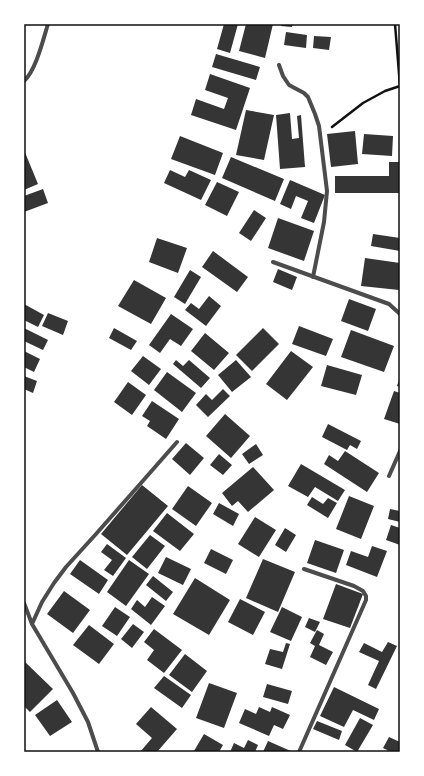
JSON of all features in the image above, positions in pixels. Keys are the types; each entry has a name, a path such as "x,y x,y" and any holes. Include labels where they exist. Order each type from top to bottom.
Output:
{"street":[{"path":"24,81 34,67 48,24"},
{"path":"279,65 283,76 289,85 304,93 308,97 319,126 327,191 324,222 313,277"},
{"path":"273,262 389,304 400,314"},
{"path":"32,624 42,602 66,567 177,442"},
{"path":"389,476 400,451"},
{"path":"299,752 366,600 366,596 363,591 354,586 304,569"},
{"path":"24,603 32,624 73,693 88,722 98,752"}],"path":[{"path":"320,136 364,103 385,91 400,86 395,24"}],"building":[{"path":"224,24 238,24 230,53 217,49"},
{"path":"246,24 273,24 265,58 239,51"},
{"path":"281,24 293,24 292,27 281,26"},
{"path":"286,32 307,35 306,48 284,45"},
{"path":"314,36 331,37 329,50 313,48"},
{"path":"216,54 260,67 256,80 212,67"},
{"path":"210,74 250,88 236,130 191,115 196,99 224,109 228,98 205,90"},
{"path":"246,110 274,115 264,160 236,155"},
{"path":"290,113 292,139 299,138 297,116 301,115 305,167 280,169 276,115"},
{"path":"355,131 358,164 331,167 327,134"},
{"path":"364,134 393,136 392,156 362,154"},
{"path":"180,136 223,153 215,175 171,159"},
{"path":"24,150 38,184 24,190"},
{"path":"231,157 284,179 275,201 222,178"},
{"path":"389,162 400,162 400,193 335,193 335,176 389,176"},
{"path":"170,170 185,177 189,170 211,180 201,200 164,183"},
{"path":"290,180 325,195 314,223 301,218 308,201 296,196 291,209 280,204"},
{"path":"217,182 239,192 227,216 205,205"},
{"path":"43,189 48,203 24,212 24,196"},
{"path":"254,210 266,218 251,241 239,233"},
{"path":"278,218 314,231 304,261 268,248"},
{"path":"373,234 400,238 400,251 371,246"},
{"path":"157,238 187,248 178,273 149,262"},
{"path":"213,251 248,277 237,292 202,267"},
{"path":"365,258 400,263 399,290 361,286"},
{"path":"278,269 297,277 292,290 273,282"},
{"path":"190,270 201,277 185,304 174,297"},
{"path":"134,280 166,298 151,324 118,306"},
{"path":"209,296 221,306 206,326 185,310 191,303 199,309"},
{"path":"349,299 376,309 368,331 341,321"},
{"path":"24,304 44,315 38,327 24,320"},
{"path":"48,313 68,321 63,335 42,326"},
{"path":"171,314 193,329 181,346 170,339 160,353 149,345"},
{"path":"299,326 333,339 326,356 292,344"},
{"path":"24,328 48,340 43,350 24,341"},
{"path":"114,328 137,341 131,350 109,338"},
{"path":"263,328 279,344 252,371 236,355"},
{"path":"351,330 394,346 384,372 341,357"},
{"path":"205,333 229,353 214,370 191,351"},
{"path":"24,351 40,359 34,372 24,367"},
{"path":"291,351 313,367 287,400 266,384"},
{"path":"143,356 161,369 149,385 131,371"},
{"path":"176,360 183,366 189,360 210,378 201,388 173,364"},
{"path":"236,360 251,377 232,392 218,375"},
{"path":"327,365 362,375 356,395 321,386"},
{"path":"167,372 196,393 182,412 154,390"},
{"path":"24,376 37,381 33,393 24,389"},
{"path":"400,377 400,387 397,386"},
{"path":"128,382 146,395 132,415 114,402"},
{"path":"223,389 230,396 208,417 196,405 206,394 212,400"},
{"path":"394,391 400,393 400,424 384,419"},
{"path":"152,401 179,419 166,439 147,426 150,421 142,416"},
{"path":"225,414 250,436 231,458 206,436"},
{"path":"328,424 361,441 357,449 350,445 347,450 322,437"},
{"path":"186,443 204,458 190,475 172,459"},
{"path":"256,444 263,455 249,464 242,454"},
{"path":"345,451 379,473 367,492 324,464 329,455 338,461"},
{"path":"219,454 232,465 223,475 210,465"},
{"path":"301,464 345,490 338,501 315,487 308,497 288,486"},
{"path":"253,467 274,490 248,512 238,501 232,506 222,493"},
{"path":"142,485 168,506 127,555 101,534"},
{"path":"188,486 212,503 196,526 172,509"},
{"path":"349,496 374,506 361,539 336,529"},
{"path":"312,497 323,504 328,498 337,503 328,518 307,505"},
{"path":"219,503 239,514 233,526 213,514"},
{"path":"390,509 400,511 400,522 388,519"},
{"path":"167,513 194,534 180,551 153,531"},
{"path":"255,517 276,530 259,557 238,544"},
{"path":"391,525 400,528 400,545 386,540"},
{"path":"285,528 296,535 286,552 275,545"},
{"path":"150,535 165,546 147,569 132,557"},
{"path":"315,540 344,550 336,573 307,563"},
{"path":"107,544 126,558 113,576 104,570 112,560 101,552"},
{"path":"372,546 387,551 377,577 346,565 351,551 368,557"},
{"path":"211,549 233,560 226,574 204,563"},
{"path":"166,557 191,569 183,585 158,573"},
{"path":"263,559 295,572 278,612 246,598"},
{"path":"80,560 108,580 99,594 70,574"},
{"path":"129,560 149,574 126,606 107,592"},
{"path":"153,576 173,592 166,601 146,585"},
{"path":"195,578 230,600 209,635 173,614"},
{"path":"336,584 363,594 350,628 323,619"},
{"path":"64,591 90,610 73,633 47,614"},
{"path":"152,597 165,606 151,625 131,609 137,600 145,607"},
{"path":"240,599 265,612 253,635 228,622"},
{"path":"115,607 130,617 117,636 102,626"},
{"path":"282,607 302,617 291,641 270,632"},
{"path":"309,618 320,622 315,632 305,627"},
{"path":"133,624 144,632 132,648 121,639"},
{"path":"89,625 114,644 99,664 73,645"},
{"path":"154,629 182,650 164,673 147,660 154,650 144,642"},
{"path":"317,630 324,634 319,645 333,652 326,665 310,657 315,646 310,643"},
{"path":"388,642 397,646 376,689 368,685 379,661 359,652 364,643 382,652"},
{"path":"286,643 290,644 282,669 265,664 270,649 283,652"},
{"path":"185,654 207,671 192,692 169,675"},
{"path":"24,661 53,689 30,712 24,706"},
{"path":"164,676 191,695 182,708 154,688"},
{"path":"209,683 237,693 224,728 196,718"},
{"path":"267,684 292,691 288,704 263,697"},
{"path":"334,687 379,709 374,720 353,710 344,727 320,716"},
{"path":"57,700 72,722 50,736 35,715"},
{"path":"151,707 177,729 157,752 140,752 152,738 136,724"},
{"path":"259,707 270,712 272,707 290,715 283,729 274,725 269,736 239,723 245,709 256,714"},
{"path":"360,718 373,725 357,752 345,745"},
{"path":"317,721 342,731 339,740 313,729"},
{"path":"204,734 223,745 219,752 194,751"},
{"path":"389,737 400,742 400,752 391,752 383,748"},
{"path":"248,740 258,745 255,752 230,752 234,743 244,748"},
{"path":"268,741 293,752 263,752"}]}
